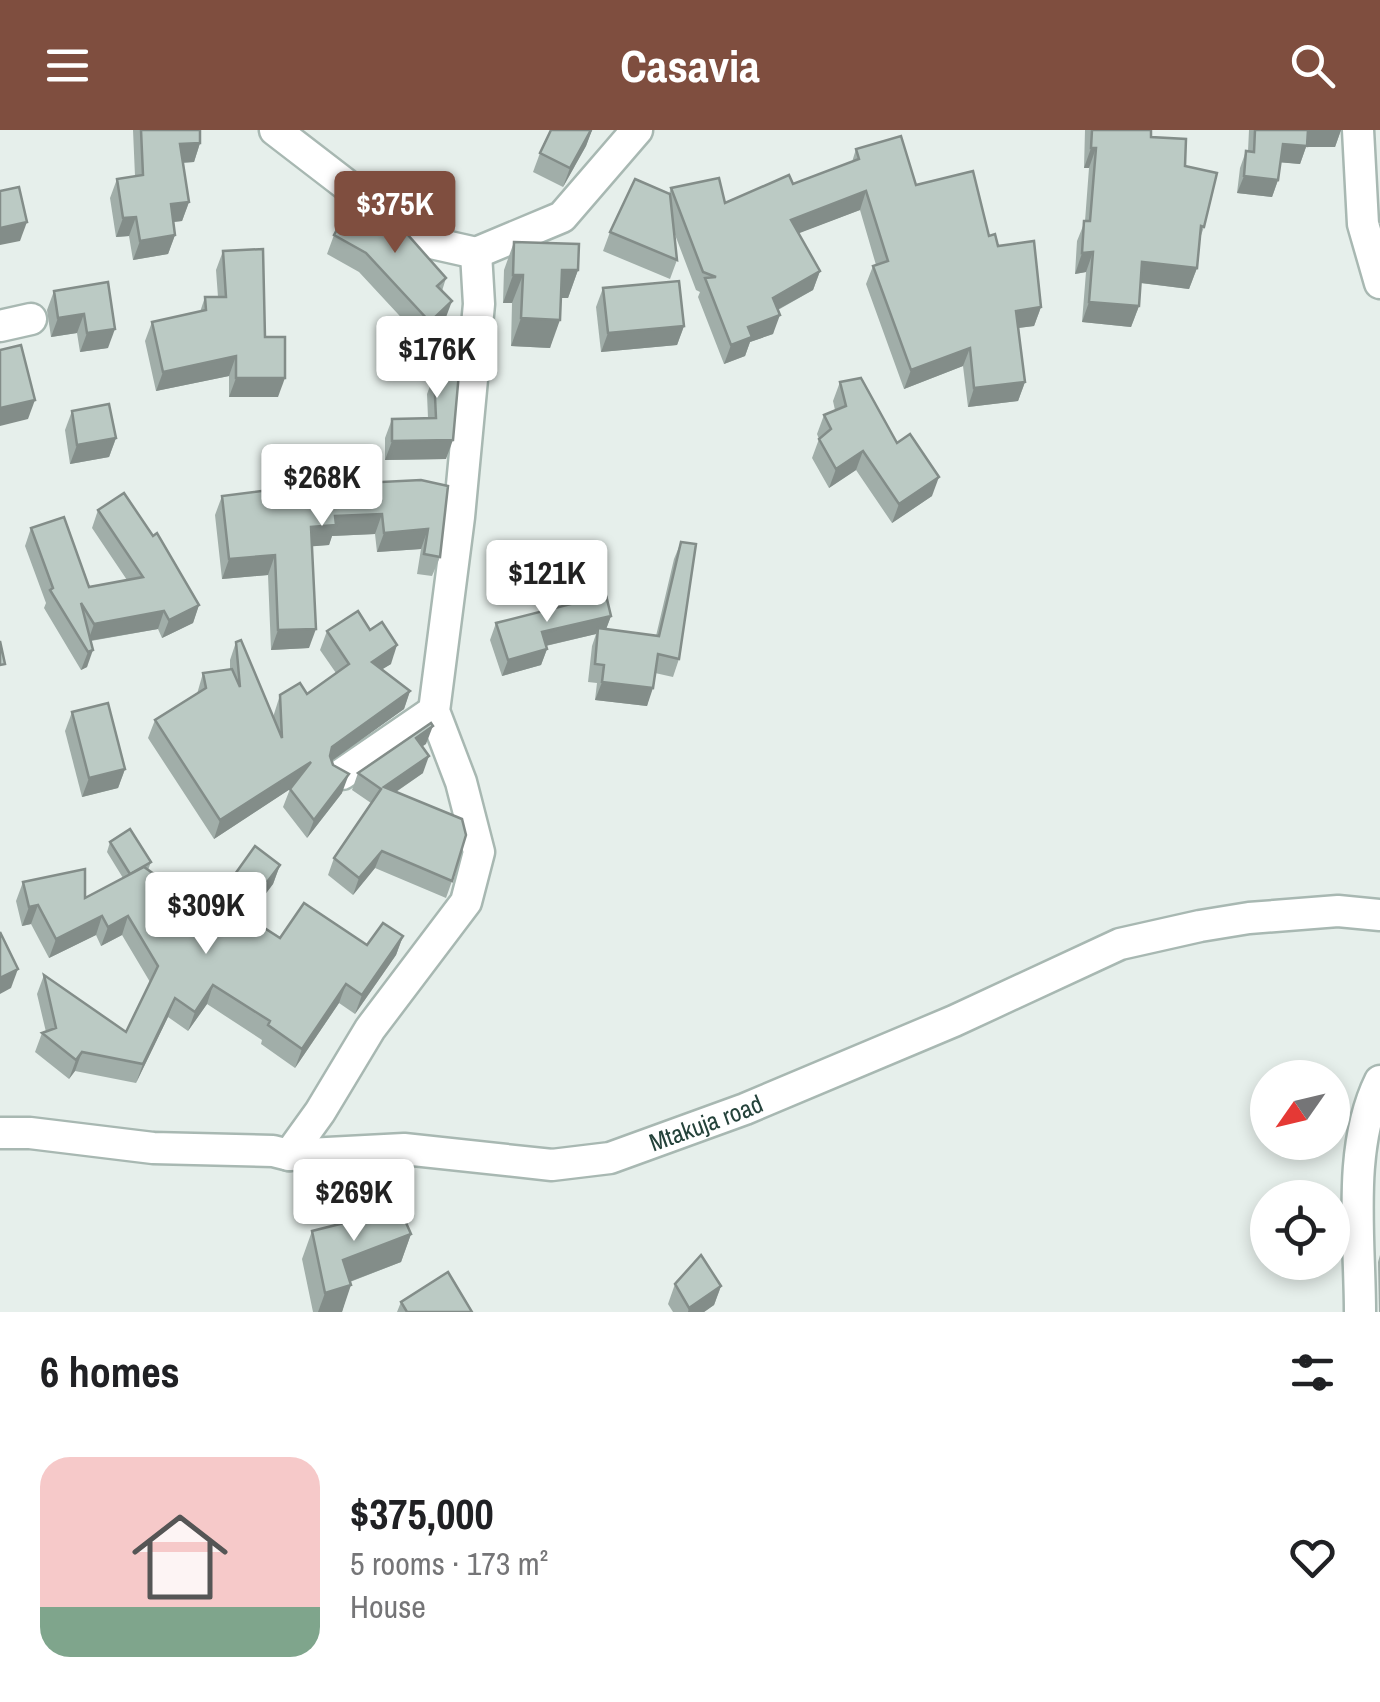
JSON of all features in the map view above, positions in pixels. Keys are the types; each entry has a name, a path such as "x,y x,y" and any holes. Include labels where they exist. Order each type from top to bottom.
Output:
{"street":[{"path":"275,130 418,240 476,253 562,217 637,130"},
{"path":"1365,144 1363,224 1380,282"},
{"path":"289,1154 320,1112 370,1029 466,902 479,852 460,782 434,711 474,358 476,253"},
{"path":"0,326 31,318"},
{"path":"342,774 434,711"},
{"name":"Mtakuja road","path":"0,1134 153,1148 289,1154 404,1149 552,1165 610,1158 745,1108 954,1021 1120,944 1248,918 1338,911 1380,915"},
{"path":"1360,1312 1358,1170 1364,1125 1380,1081"}],"building":[{"path":"141,130 200,130 200,143 180,144 189,202 171,204 175,235 140,241 136,217 123,218 117,179 143,175"},
{"path":"551,130 591,130 570,168 540,153"},
{"path":"1092,130 1151,130 1151,137 1186,139 1185,166 1217,173 1204,227 1201,226 1197,268 1142,262 1139,306 1089,302 1093,252 1082,253 1084,221 1090,221 1096,148 1091,148"},
{"path":"1255,130 1308,130 1307,146 1283,144 1278,180 1244,176 1246,151 1254,152"},
{"path":"901,136 916,185 973,171 989,236 995,234 998,246 1034,241 1041,307 1016,311 1025,382 974,388 970,348 911,370 873,266 888,261 866,191 791,220 820,271 773,298 780,315 748,327 752,337 731,345 705,278 716,277 703,272 671,188 719,178 725,203 789,175 793,184 859,159 856,149"},
{"path":"635,179 670,194 677,260 610,232"},
{"path":"19,187 27,222 0,228 0,191"},
{"path":"356,196 400,226 446,278 437,286 452,301 430,322 366,253 334,235"},
{"path":"514,242 579,244 578,270 562,270 560,320 521,318 523,275 513,275"},
{"path":"263,249 265,337 285,337 285,378 236,378 236,356 163,372 152,322 206,310 205,297 226,297 223,251"},
{"path":"679,281 684,326 608,333 603,288"},
{"path":"108,282 115,329 87,333 84,314 58,318 54,291"},
{"path":"439,339 462,339 453,440 392,441 392,419 436,418 434,375 440,375"},
{"path":"21,345 35,400 0,408 0,350"},
{"path":"861,378 897,443 910,434 939,477 899,504 863,451 836,469 819,439 831,429 824,415 846,406 840,382"},
{"path":"109,404 116,438 77,445 72,411"},
{"path":"321,475 322,485 421,480 448,486 440,557 424,554 428,529 384,533 382,514 335,516 336,525 311,527 316,629 278,630 275,555 229,559 222,496 300,486 299,477"},
{"path":"124,493 153,536 157,533 199,605 169,620 164,611 94,624 81,603 93,650 88,652 50,590 53,588 31,528 64,517 89,587 143,577 98,510"},
{"path":"681,542 696,544 679,659 658,654 653,688 602,682 604,665 595,664 598,628 659,636"},
{"path":"606,595 611,616 542,632 547,649 508,660 496,623"},
{"path":"358,611 370,630 382,622 397,645 372,662 410,691 332,747 333,765 349,774 314,820 290,789 311,762 220,820 155,720 206,688 203,673 232,669 240,687 236,642 241,640 282,738 280,695 300,683 307,694 349,664 327,631"},
{"path":"108,703 125,769 89,778 72,712"},
{"path":"431,723 433,726 416,738 429,756 384,787 462,819 466,835 452,881 382,851 359,878 334,858 381,789 358,773"},
{"path":"130,829 151,862 130,874 110,842"},
{"path":"255,846 280,865 243,914 280,938 304,903 367,945 383,923 403,936 362,995 346,984 302,1049 268,1025 270,1021 213,985 195,1012 175,998 143,1064 82,1052 76,1060 42,1033 56,1028 44,975 126,1032 158,966 128,916 108,927 102,916 56,939 38,905 29,907 23,882 85,869 85,898 144,867 208,912"},
{"path":"0,932 18,969 0,978"},
{"path":"400,1209 411,1234 343,1260 351,1285 325,1293 312,1231"},
{"path":"701,1255 721,1286 689,1308 675,1284"},
{"path":"448,1272 472,1312 407,1312 401,1302"}]}
